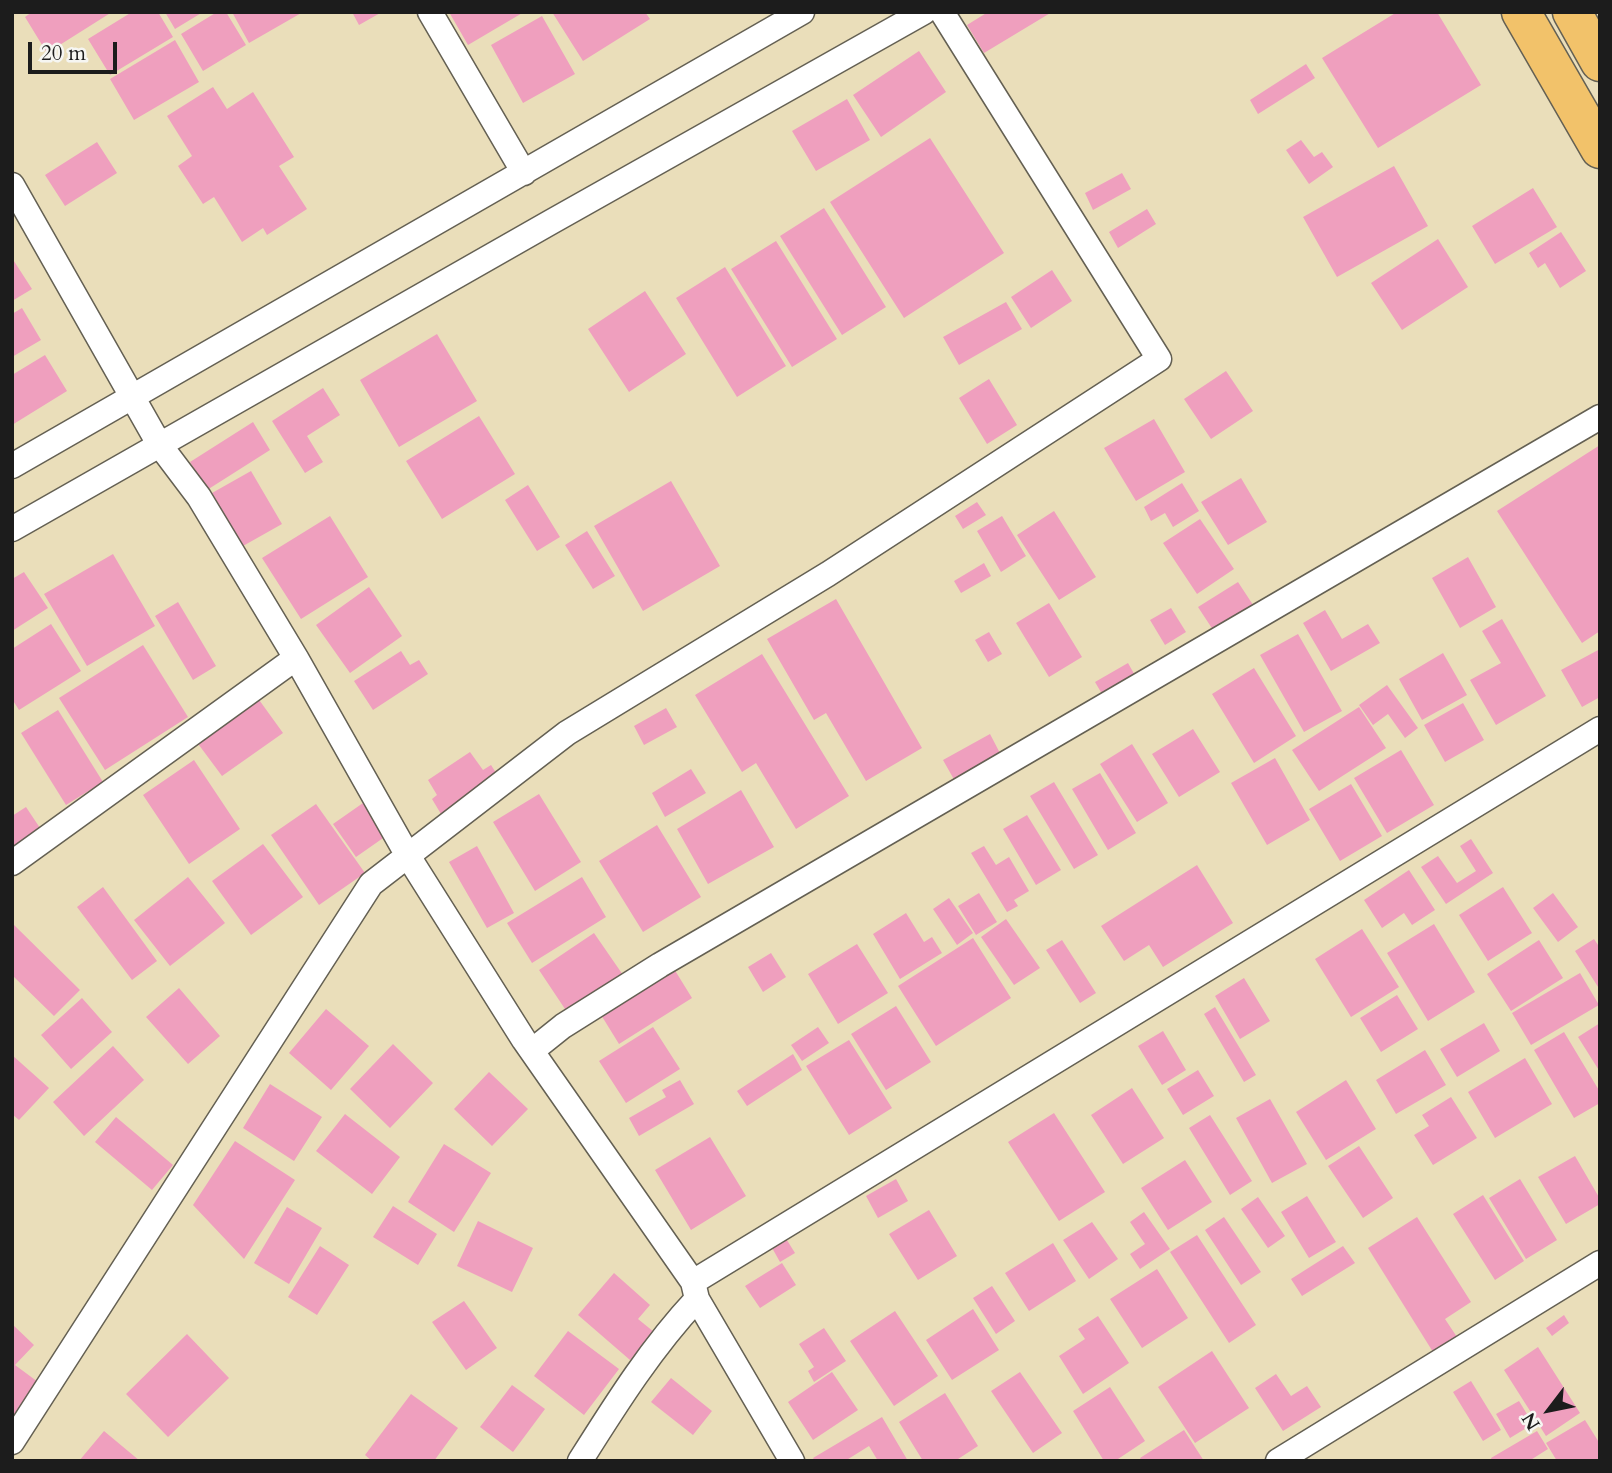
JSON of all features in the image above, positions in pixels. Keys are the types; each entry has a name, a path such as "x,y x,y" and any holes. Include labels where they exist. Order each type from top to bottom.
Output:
{"highway":[{"path":"1521,12 1600,149"},
{"path":"1572,12 1600,62"}],"street":[{"path":"430,12 524,173"},
{"path":"12,466 802,12"},
{"path":"12,529 924,12"},
{"path":"12,1442 372,884 568,733 828,574 1159,359 942,12"},
{"path":"12,185 159,444 199,497 296,658 408,856 524,1040 695,1290 792,1461"},
{"path":"533,1050 563,1026 660,965 1600,417"},
{"path":"12,863 296,658"},
{"path":"580,1461 695,1290 1600,729"},
{"path":"1278,1461 1600,1264"}],"building":[{"path":"32,12 112,12 47,53 25,17"},
{"path":"132,12 158,12 173,37 110,75 88,39"},
{"path":"165,12 203,12 175,29"},
{"path":"217,12 226,12 246,45 203,71 181,34"},
{"path":"232,12 303,12 249,43"},
{"path":"352,12 382,12 359,25"},
{"path":"449,12 524,12 468,45"},
{"path":"552,12 645,12 650,19 583,61"},
{"path":"988,12 1052,12 984,53 967,25"},
{"path":"1397,12 1437,12 1481,85 1378,148 1322,58"},
{"path":"542,16 575,74 523,103 491,45"},
{"path":"175,40 199,82 134,120 110,79"},
{"path":"919,51 946,92 881,137 853,95"},
{"path":"1306,64 1315,78 1258,114 1250,100"},
{"path":"213,87 227,109 253,92 294,157 279,166 307,209 267,235 263,228 242,242 214,197 203,204 178,166 192,156 167,116"},
{"path":"847,99 870,140 816,171 792,131"},
{"path":"930,138 1004,253 904,318 830,202"},
{"path":"1301,140 1314,157 1322,152 1333,167 1309,184 1286,150"},
{"path":"97,142 117,173 65,206 45,175"},
{"path":"1394,166 1428,226 1337,277 1303,217"},
{"path":"1122,173 1131,189 1093,210 1085,193"},
{"path":"1533,188 1557,227 1495,264 1472,226"},
{"path":"824,208 886,307 842,335 780,236"},
{"path":"1147,209 1156,224 1118,248 1109,232"},
{"path":"1561,232 1586,271 1560,288 1545,263 1538,268 1529,253"},
{"path":"1438,239 1468,287 1402,330 1371,283"},
{"path":"776,241 837,339 792,367 731,269"},
{"path":"12,258 32,289 12,301"},
{"path":"725,267 786,366 737,397 676,298"},
{"path":"1052,270 1072,301 1031,328 1011,297"},
{"path":"645,291 686,354 629,392 588,329"},
{"path":"1006,302 1022,329 959,365 943,337"},
{"path":"22,308 41,340 12,357 12,314"},
{"path":"437,334 477,401 399,447 360,380"},
{"path":"45,355 67,391 12,425 12,375"},
{"path":"1226,371 1253,411 1211,439 1184,399"},
{"path":"989,379 1017,425 987,444 959,398"},
{"path":"323,388 340,415 307,436 323,462 305,473 272,421"},
{"path":"479,416 515,474 442,519 406,461"},
{"path":"1154,419 1185,472 1136,501 1104,448"},
{"path":"253,422 270,450 207,490 190,462"},
{"path":"1600,445 1600,631 1582,643 1497,511"},
{"path":"251,471 282,524 243,546 212,493"},
{"path":"1241,478 1267,522 1228,545 1201,502"},
{"path":"671,481 720,566 643,611 594,526"},
{"path":"1182,483 1199,511 1173,527 1165,513 1151,521 1144,507"},
{"path":"528,485 560,537 537,551 505,500"},
{"path":"977,502 986,515 963,529 955,516"},
{"path":"1054,511 1096,577 1059,600 1017,535"},
{"path":"330,516 368,577 301,619 262,558"},
{"path":"1002,516 1026,556 1001,572 977,531"},
{"path":"1200,519 1234,569 1197,594 1163,543"},
{"path":"587,531 615,576 593,589 565,545"},
{"path":"113,554 155,626 87,666 44,594"},
{"path":"1468,557 1496,607 1460,628 1432,578"},
{"path":"984,563 991,576 961,593 954,581"},
{"path":"24,572 48,608 12,631 12,579"},
{"path":"1238,582 1257,611 1217,636 1198,607"},
{"path":"369,587 402,636 350,673 316,625"},
{"path":"836,599 922,748 866,781 826,713 814,720 767,639"},
{"path":"178,602 216,666 193,680 155,616"},
{"path":"1049,603 1082,657 1049,677 1016,623"},
{"path":"1171,608 1186,632 1165,645 1150,620"},
{"path":"1325,610 1342,639 1368,624 1380,643 1331,671 1303,623"},
{"path":"1502,619 1546,696 1496,725 1470,680 1501,663 1482,631"},
{"path":"51,624 81,671 19,710 12,699 12,649"},
{"path":"989,632 1002,654 988,662 975,640"},
{"path":"1298,634 1342,711 1304,732 1260,655"},
{"path":"143,645 188,717 105,770 59,698"},
{"path":"1600,649 1600,697 1582,707 1561,670"},
{"path":"401,651 410,665 419,660 428,674 373,710 354,681"},
{"path":"1443,653 1467,695 1422,720 1399,679"},
{"path":"762,654 849,796 796,829 756,763 742,772 695,695"},
{"path":"1128,663 1137,679 1105,699 1095,682"},
{"path":"1254,668 1296,736 1254,763 1212,694"},
{"path":"1387,685 1418,728 1405,738 1388,714 1373,725 1359,705"},
{"path":"257,697 283,733 222,776 196,741"},
{"path":"1463,703 1484,740 1445,762 1424,725"},
{"path":"1359,707 1386,748 1319,791 1292,750"},
{"path":"666,708 677,727 644,745 634,726"},
{"path":"58,710 103,782 66,805 21,733"},
{"path":"1193,729 1220,772 1179,797 1152,754"},
{"path":"990,734 1002,757 956,783 943,760"},
{"path":"1132,744 1168,803 1137,822 1100,764"},
{"path":"1401,750 1434,805 1387,833 1354,778"},
{"path":"470,752 483,770 491,765 498,776 441,814 432,799 437,795 428,780"},
{"path":"1275,758 1310,820 1267,845 1231,783"},
{"path":"194,760 240,829 189,864 143,795"},
{"path":"691,769 706,793 665,817 652,793"},
{"path":"1100,773 1136,833 1108,850 1072,789"},
{"path":"1054,782 1098,855 1074,869 1030,796"},
{"path":"1351,784 1382,836 1340,861 1309,809"},
{"path":"741,790 774,847 708,884 677,829"},
{"path":"539,794 581,862 535,891 493,822"},
{"path":"363,803 386,836 356,857 333,824"},
{"path":"316,804 365,873 319,905 271,835"},
{"path":"26,807 42,831 12,851 12,816"},
{"path":"1027,815 1061,870 1036,885 1003,829"},
{"path":"657,825 701,897 643,932 599,861"},
{"path":"1471,839 1493,873 1446,904 1421,867 1438,856 1457,883 1476,871 1460,846"},
{"path":"263,844 303,897 251,935 212,881"},
{"path":"477,846 514,913 487,928 449,862"},
{"path":"984,846 996,865 1009,857 1029,891 1014,900 1018,906 1007,912 971,853"},
{"path":"1197,865 1233,923 1163,967 1149,945 1124,961 1101,926"},
{"path":"1409,870 1435,910 1412,925 1404,913 1382,928 1364,900"},
{"path":"188,877 225,923 170,966 134,920"},
{"path":"582,877 606,917 532,963 507,923"},
{"path":"103,887 157,961 132,980 77,907"},
{"path":"1503,887 1532,933 1488,961 1459,915"},
{"path":"979,893 997,922 976,935 958,906"},
{"path":"1553,893 1578,927 1558,942 1533,908"},
{"path":"949,898 973,933 957,945 933,909"},
{"path":"906,913 924,942 932,937 942,953 900,979 873,934"},
{"path":"1006,919 1040,968 1014,985 981,937"},
{"path":"12,923 80,990 54,1016 12,975"},
{"path":"1434,924 1475,992 1428,1021 1387,953"},
{"path":"1362,929 1399,987 1351,1017 1315,959"},
{"path":"594,933 623,975 567,1012 539,970"},
{"path":"973,938 1011,998 936,1046 898,986"},
{"path":"1594,939 1600,948 1600,990 1575,951"},
{"path":"1062,940 1096,993 1080,1003 1046,950"},
{"path":"1539,940 1563,978 1511,1011 1487,974"},
{"path":"857,944 888,993 838,1024 808,974"},
{"path":"771,953 786,977 763,992 748,967"},
{"path":"671,964 692,998 619,1044 598,1010"},
{"path":"1580,973 1599,1005 1531,1045 1512,1013"},
{"path":"1244,978 1270,1021 1240,1039 1215,996"},
{"path":"179,988 220,1036 188,1064 146,1017"},
{"path":"1397,995 1418,1029 1381,1052 1360,1018"},
{"path":"82,998 112,1032 71,1069 41,1035"},
{"path":"896,1006 931,1062 886,1090 851,1034"},
{"path":"1215,1007 1256,1075 1244,1082 1204,1014"},
{"path":"326,1009 369,1046 331,1090 289,1053"},
{"path":"1484,1023 1500,1051 1457,1077 1440,1049"},
{"path":"1600,1023 1600,1072 1578,1037"},
{"path":"653,1027 680,1069 626,1103 599,1061"},
{"path":"818,1027 829,1043 802,1061 791,1045"},
{"path":"1163,1031 1186,1070 1162,1085 1138,1046"},
{"path":"1564,1032 1600,1092 1600,1103 1574,1118 1534,1050"},
{"path":"849,1040 892,1108 849,1135 806,1066"},
{"path":"393,1044 433,1083 390,1128 350,1089"},
{"path":"113,1046 144,1080 84,1136 53,1102"},
{"path":"1425,1050 1446,1085 1396,1114 1376,1080"},
{"path":"793,1054 802,1070 747,1106 737,1091"},
{"path":"12,1055 49,1088 19,1120 12,1114"},
{"path":"1525,1058 1552,1104 1495,1138 1468,1092"},
{"path":"1198,1070 1214,1096 1183,1115 1167,1089"},
{"path":"489,1072 528,1109 492,1146 454,1109"},
{"path":"680,1080 694,1104 639,1136 629,1118 666,1097 662,1090"},
{"path":"1346,1080 1376,1129 1326,1160 1296,1112"},
{"path":"270,1084 322,1117 294,1161 243,1128"},
{"path":"1132,1088 1164,1138 1123,1164 1091,1115"},
{"path":"1451,1097 1477,1138 1433,1165 1414,1135 1429,1126 1422,1115"},
{"path":"1270,1099 1307,1164 1272,1183 1236,1118"},
{"path":"1054,1113 1105,1192 1059,1221 1008,1142"},
{"path":"345,1114 400,1157 372,1194 316,1151"},
{"path":"1210,1115 1252,1181 1230,1195 1189,1128"},
{"path":"116,1117 173,1165 152,1190 95,1142"},
{"path":"710,1137 746,1196 691,1230 655,1170"},
{"path":"235,1141 295,1180 244,1259 193,1205"},
{"path":"444,1144 491,1173 454,1232 408,1202"},
{"path":"1359,1146 1393,1198 1363,1218 1328,1166"},
{"path":"1575,1156 1600,1199 1600,1204 1566,1224 1538,1177"},
{"path":"1185,1160 1212,1202 1168,1230 1141,1188"},
{"path":"896,1179 908,1201 878,1218 866,1196"},
{"path":"1520,1179 1557,1240 1526,1259 1489,1198"},
{"path":"1483,1195 1524,1261 1495,1280 1453,1214"},
{"path":"1307,1196 1336,1242 1309,1258 1281,1212"},
{"path":"1258,1197 1285,1236 1268,1248 1241,1209"},
{"path":"393,1206 437,1234 418,1265 373,1237"},
{"path":"287,1207 322,1228 289,1284 254,1263"},
{"path":"929,1210 957,1256 918,1280 889,1234"},
{"path":"1144,1212 1170,1249 1140,1269 1130,1254 1145,1244 1130,1222"},
{"path":"1224,1217 1261,1272 1241,1285 1205,1230"},
{"path":"1417,1217 1471,1302 1445,1319 1457,1337 1433,1352 1368,1248"},
{"path":"478,1221 533,1248 512,1292 457,1266"},
{"path":"1092,1222 1118,1259 1089,1279 1063,1240"},
{"path":"1197,1235 1256,1325 1229,1343 1170,1252"},
{"path":"785,1237 795,1253 780,1262 771,1246"},
{"path":"1053,1243 1076,1281 1029,1311 1005,1273"},
{"path":"320,1246 349,1265 317,1315 288,1297"},
{"path":"1343,1246 1355,1263 1302,1296 1291,1279"},
{"path":"782,1263 796,1285 760,1308 745,1286"},
{"path":"1157,1269 1188,1318 1142,1348 1110,1299"},
{"path":"614,1273 650,1305 638,1319 654,1332 630,1360 578,1315"},
{"path":"992,1286 1015,1321 996,1334 973,1298"},
{"path":"464,1301 497,1348 466,1370 432,1322"},
{"path":"973,1309 999,1350 952,1380 926,1340"},
{"path":"895,1311 938,1376 894,1406 850,1341"},
{"path":"1564,1315 1569,1323 1552,1336 1546,1328"},
{"path":"1098,1316 1129,1363 1083,1394 1059,1356 1085,1339 1078,1329"},
{"path":"12,1324 34,1345 15,1365 38,1382 12,1418"},
{"path":"824,1328 846,1361 814,1382 808,1371 814,1367 799,1344"},
{"path":"568,1331 619,1369 584,1415 534,1376"},
{"path":"187,1334 229,1378 168,1437 126,1394"},
{"path":"1538,1347 1580,1413 1546,1436 1504,1370"},
{"path":"1212,1351 1249,1408 1195,1443 1158,1387"},
{"path":"832,1372 858,1410 813,1440 788,1402"},
{"path":"1020,1372 1062,1433 1033,1453 991,1391"},
{"path":"1276,1374 1291,1396 1307,1386 1321,1407 1283,1431 1255,1388"},
{"path":"671,1378 712,1411 693,1435 651,1402"},
{"path":"1471,1381 1501,1430 1483,1441 1453,1392"},
{"path":"512,1385 545,1409 513,1452 480,1427"},
{"path":"1110,1387 1145,1441 1115,1461 1104,1461 1073,1411"},
{"path":"945,1393 978,1446 955,1461 923,1461 899,1422"},
{"path":"411,1394 458,1428 434,1461 372,1461 365,1455"},
{"path":"1519,1401 1533,1424 1510,1438 1496,1414"},
{"path":"882,1417 908,1461 878,1461 869,1446 845,1461 815,1461 813,1458"},
{"path":"1585,1420 1600,1444 1600,1461 1557,1461 1546,1443"},
{"path":"1184,1430 1204,1461 1142,1461 1140,1458"},
{"path":"104,1431 140,1461 79,1461"},
{"path":"1537,1431 1548,1449 1529,1461 1492,1461 1491,1458"}]}
